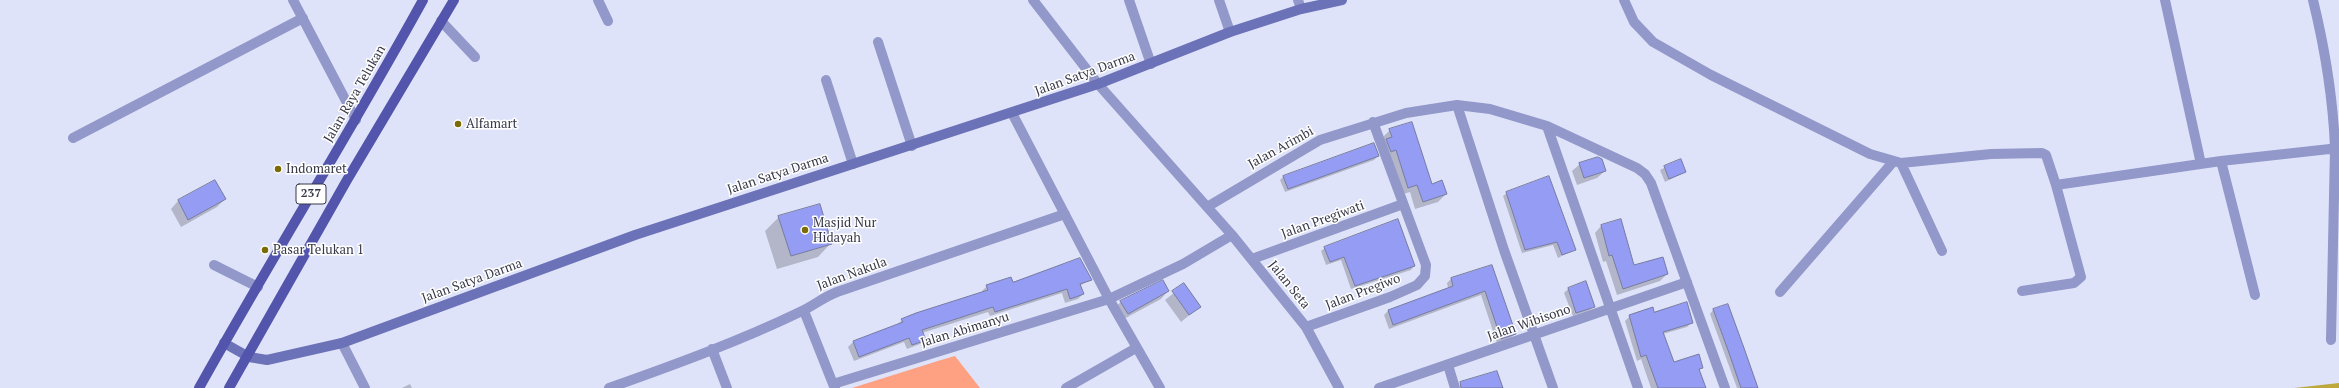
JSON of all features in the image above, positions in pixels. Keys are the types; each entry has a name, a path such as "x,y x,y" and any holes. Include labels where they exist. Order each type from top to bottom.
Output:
{"main road":[{"name":"Jalan Raya Telukan","path":"199,388 311,193 356,120 424,0"},
{"name":"237","path":"229,388 249,357 347,180 454,0"},
{"name":"Jalan Satya Darma","path":"224,343 249,357 267,360 289,357 342,344 635,235 1012,114 1098,84 1299,5 1342,0"}],"street":[{"path":"293,0 356,120"},
{"path":"598,0 608,21"},
{"name":"Jalan Seta","path":"1033,0 1098,84 1232,235 1306,327 1339,388"},
{"path":"1129,0 1151,64"},
{"path":"1219,0 1230,32"},
{"path":"1624,0 1634,22 1653,42 1711,74 1870,154 1897,163 1991,154 2042,153 2046,155 2056,185 2081,277 2074,283 2022,291"},
{"path":"2165,0 2201,164"},
{"path":"2313,0 2328,68 2337,148 2331,340"},
{"path":"73,138 302,18"},
{"path":"441,21 475,56"},
{"path":"878,42 912,146"},
{"path":"826,80 853,164"},
{"path":"1457,105 1504,250 1554,388"},
{"name":"Jalan Arimbi","path":"1207,207 1320,140 1373,122 1424,109 1457,105 1490,109 1547,126 1637,168 1645,174 1651,183 1725,388"},
{"path":"1012,114 1136,348 1160,388"},
{"path":"1373,122 1403,204"},
{"path":"1547,126 1638,388"},
{"path":"2056,185 2221,161 2337,148"},
{"path":"2221,161 2255,296"},
{"path":"1897,163 1942,251"},
{"path":"1780,292 1897,163"},
{"name":"Jalan Pregiwati","path":"1252,259 1403,204"},
{"name":"Jalan Pregiwo","path":"1306,327 1390,297 1417,285 1425,276 1426,265 1403,204"},
{"name":"Jalan Nakula","path":"613,387 712,349 804,310 824,297 837,292 1065,214"},
{"name":"Jalan Abimanyu","path":"834,386 1109,298 1183,264 1232,235"},
{"path":"214,265 258,287"},
{"name":"Jalan Wibisono","path":"1379,388 1534,336 1687,282"},
{"path":"804,310 834,386"},
{"path":"342,344 365,388"},
{"path":"1066,388 1136,348"},
{"path":"712,349 727,388"},
{"path":"1448,365 1455,388"}],"shaded area":[{"path":"955,356 980,388 852,388 941,360"},
{"path":"2339,383 2339,388 2294,388"}],"building":[{"path":"1412,122 1432,184 1442,180 1447,194 1423,202 1417,185 1408,188 1396,150 1391,152 1386,139 1392,137 1389,129"},
{"path":"1374,143 1379,156 1288,189 1283,176"},
{"path":"1598,157 1602,159 1606,171 1584,178 1579,163"},
{"path":"1681,159 1686,172 1669,179 1664,166"},
{"path":"1549,176 1576,250 1562,255 1557,242 1525,250 1506,192"},
{"path":"215,180 226,199 188,220 178,200"},
{"name":"Masjid Nur Hidayah","path":"820,204 832,244 791,256 778,216"},
{"path":"1398,219 1415,266 1355,286 1344,257 1330,262 1324,247"},
{"path":"1621,219 1634,265 1663,257 1668,274 1623,289 1612,255 1609,256 1601,225"},
{"path":"1080,258 1092,280 1080,284 1084,294 1070,299 1067,289 995,312 993,307 922,330 926,340 912,345 909,338 859,357 853,341 903,322 901,319 988,290 986,285 1011,277 1013,282"},
{"path":"1492,265 1516,334 1501,339 1485,291 1393,325 1388,310 1453,286 1451,278"},
{"path":"1163,280 1169,291 1128,314 1120,301"},
{"path":"1586,281 1595,307 1576,313 1568,288"},
{"path":"1184,283 1201,307 1189,315 1172,291"},
{"path":"1687,302 1693,323 1663,332 1674,362 1699,354 1703,368 1699,369 1706,388 1658,388 1646,355 1641,357 1629,315 1653,307 1654,312"},
{"path":"1728,304 1758,388 1741,388 1713,309"},
{"path":"1497,371 1503,388 1461,388 1460,382"}],"place":[{"name":"Alfamart","path":"458,124"},
{"name":"Indomaret","path":"278,169"},
{"name":"Masjid Nur Hidayah","path":"805,230"},
{"name":"Pasar Telukan 1","path":"265,250"}]}
